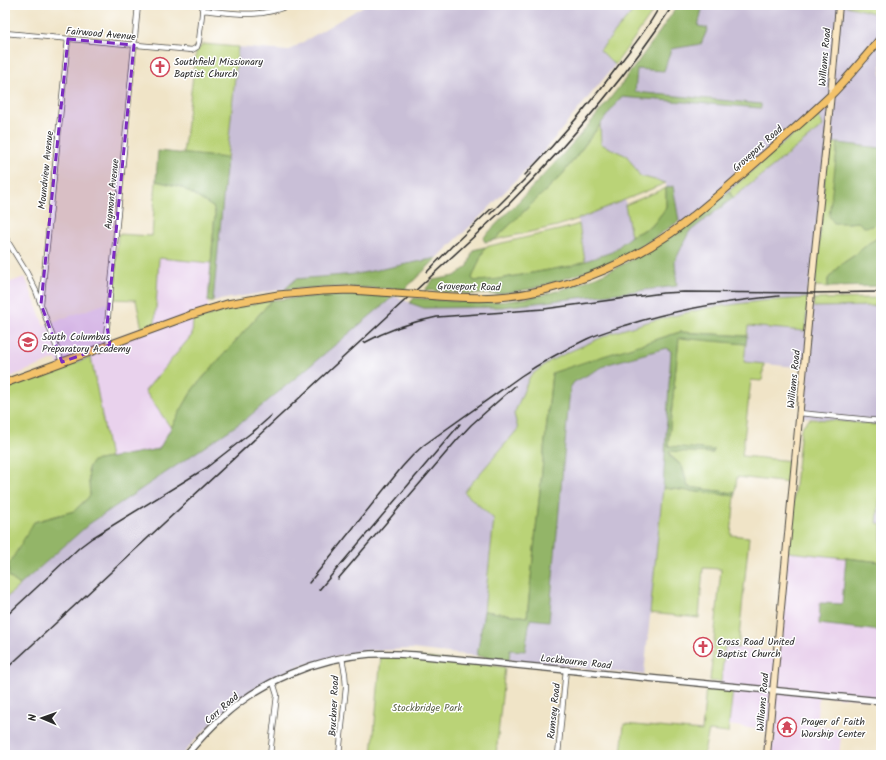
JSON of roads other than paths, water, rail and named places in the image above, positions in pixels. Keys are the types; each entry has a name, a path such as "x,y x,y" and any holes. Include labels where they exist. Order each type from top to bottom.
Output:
{"main road":[{"name":"Williams Road","path":"766,755 823,172 832,94 839,5"},
{"name":"Groveport Road","path":"5,383 191,315 227,304 257,298 323,291 350,290 482,298 499,297 551,288 590,275 621,261 661,239 699,212 832,94 881,38"}],"street":[{"name":"Augmont Avenue","path":"110,345 106,334 138,5"},
{"path":"202,8 242,14 259,14 289,5"},
{"name":"Fairwood Avenue","path":"5,33 192,50 197,46 199,41 202,8"},
{"name":"Moundview Avenue","path":"41,304 68,39"},
{"path":"5,236 27,273 41,304 62,362"},
{"path":"799,413 881,421"},
{"name":"Lockbourne Road","path":"273,682 304,668 342,658 369,654 402,654 881,701"},
{"name":"Bruckner Road","path":"339,755 346,687 342,658"},
{"name":"Rumsey Road","path":"558,755 566,669"},
{"path":"270,755 276,695 273,682"},
{"name":"Corr Road","path":"186,755 213,725 228,712 248,697 273,682"}],"railway":[{"path":"525,175 564,133 601,88 644,32 660,5"},
{"path":"5,670 507,206 552,159 595,110 636,58 673,5"},
{"path":"490,214 531,173"},
{"path":"427,272 492,208"},
{"path":"364,343 399,327 437,317 544,309 663,293 881,292"},
{"path":"309,583 413,455 424,445 537,366 578,343 646,319 703,306 779,296"},
{"path":"338,579 457,440 471,425 515,386"},
{"path":"253,432 271,416"},
{"path":"319,590 460,424"},
{"path":"5,617 80,547 92,538 206,468 256,429"}],"place":[{"name":"Southfield Missionary Baptist Church","path":"160,67"},
{"name":"South Columbus Preparatory Academy","path":"28,342"},
{"name":"Cross Road United Baptist Church","path":"703,647"},
{"name":"Prayer of Faith Worship Center","path":"787,727"}],"park label":[{"name":"Stockbridge Park","path":"427,707"}]}
